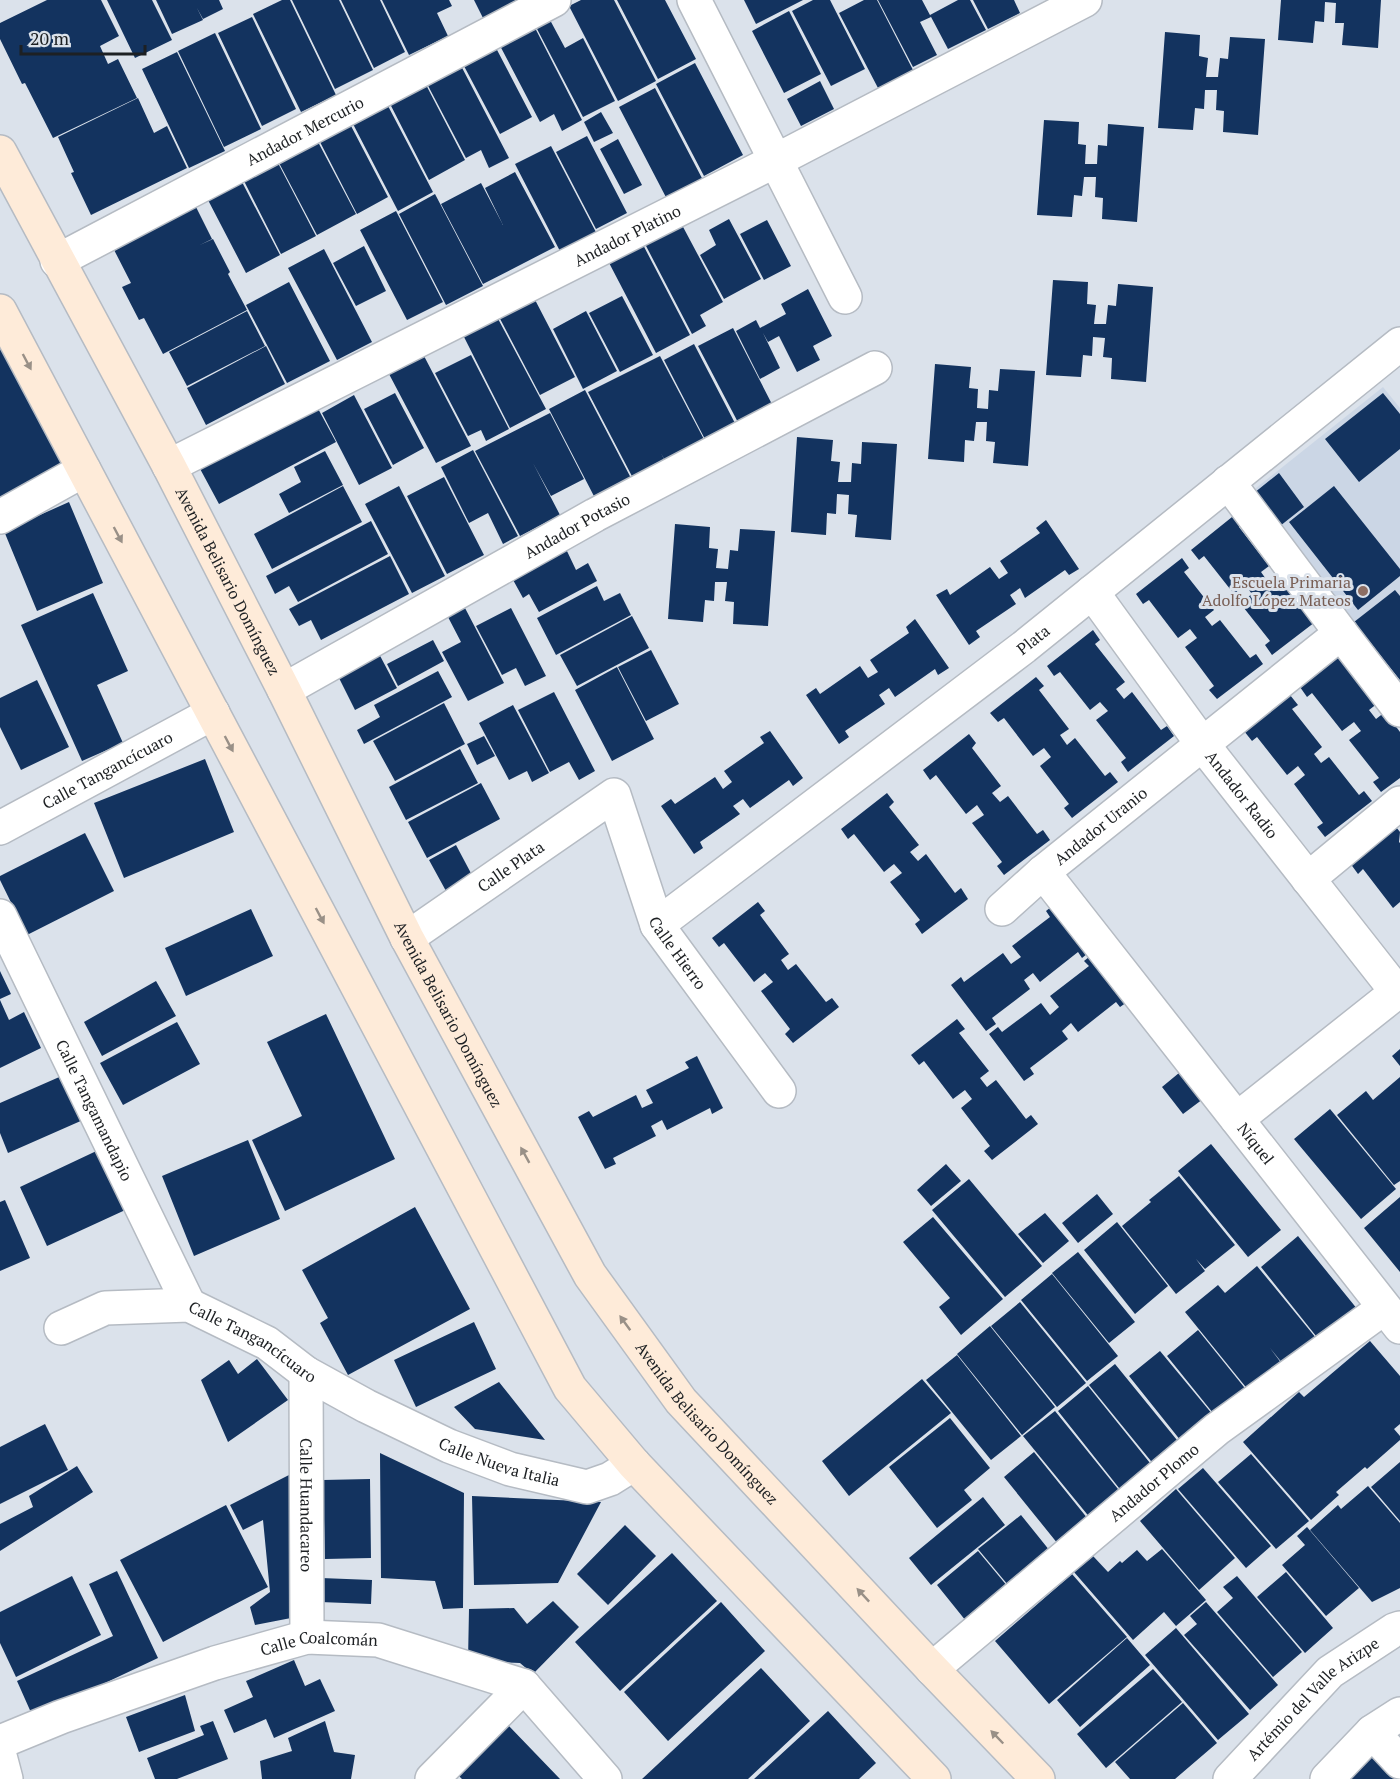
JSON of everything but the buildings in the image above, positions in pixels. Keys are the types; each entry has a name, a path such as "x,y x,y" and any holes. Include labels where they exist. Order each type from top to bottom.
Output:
{"street":[{"name":"Andador Mercurio","path":"57,261 554,0"},
{"path":"694,0 845,297"},
{"name":"Andador Platino","path":"169,466 775,161 1084,0"},
{"name":"Avenida Belisario Domínguez","path":"0,152 169,466 284,690 407,938 590,1275 681,1401 1038,1779"},
{"path":"0,310 570,1388 634,1464 934,1779"},
{"name":"Plata","path":"657,925 1024,647 1400,344"},
{"name":"Andador Potasio","path":"284,690 595,514 875,368"},
{"path":"0,517 84,470"},
{"path":"1228,482 1400,710"},
{"name":"Andador Radio","path":"1092,592 1203,745 1397,992"},
{"name":"Andador Uranio","path":"1002,909 1044,872 1341,633"},
{"name":"Calle Tangancícuaro","path":"0,828 213,713"},
{"name":"Calle Hierro","path":"614,795 657,925 779,1091"},
{"name":"Calle Plata","path":"407,938 614,795"},
{"path":"1308,879 1400,803"},
{"path":"1044,872 1237,1119"},
{"name":"Calle Tangamandapio","path":"0,916 189,1305"},
{"name":"Níquel","path":"1392,1318 1237,1119 1397,992"},
{"name":"Calle Tangancícuaro","path":"61,1328 105,1308 189,1305 267,1343 306,1373 366,1406"},
{"name":"Andador Plomo","path":"932,1669 1216,1429 1392,1318"},
{"name":"Calle Huandacareo","path":"306,1373 307,1637"},
{"name":"Calle Nueva Italia","path":"366,1406 449,1446 510,1469 587,1487 610,1479 634,1464"},
{"name":"Artémio del Valle Arizpe","path":"1230,1779 1330,1672 1400,1628"},
{"name":"Calle Coalcomán","path":"0,1742 61,1717 215,1663 307,1637 378,1640 524,1686"},
{"path":"432,1779 524,1686 605,1779"},
{"path":"1327,1779 1372,1732 1400,1714"},
{"path":"1372,1732 1400,1762"},
{"path":"0,1756 6,1779"}],"shaded area":[{"name":"Escuela Primaria Adolfo López Mateos","path":"1383,387 1400,408 1400,689 1251,492"}],"place":[{"name":"Escuela Primaria Adolfo López Mateos","path":"1363,591"}]}
